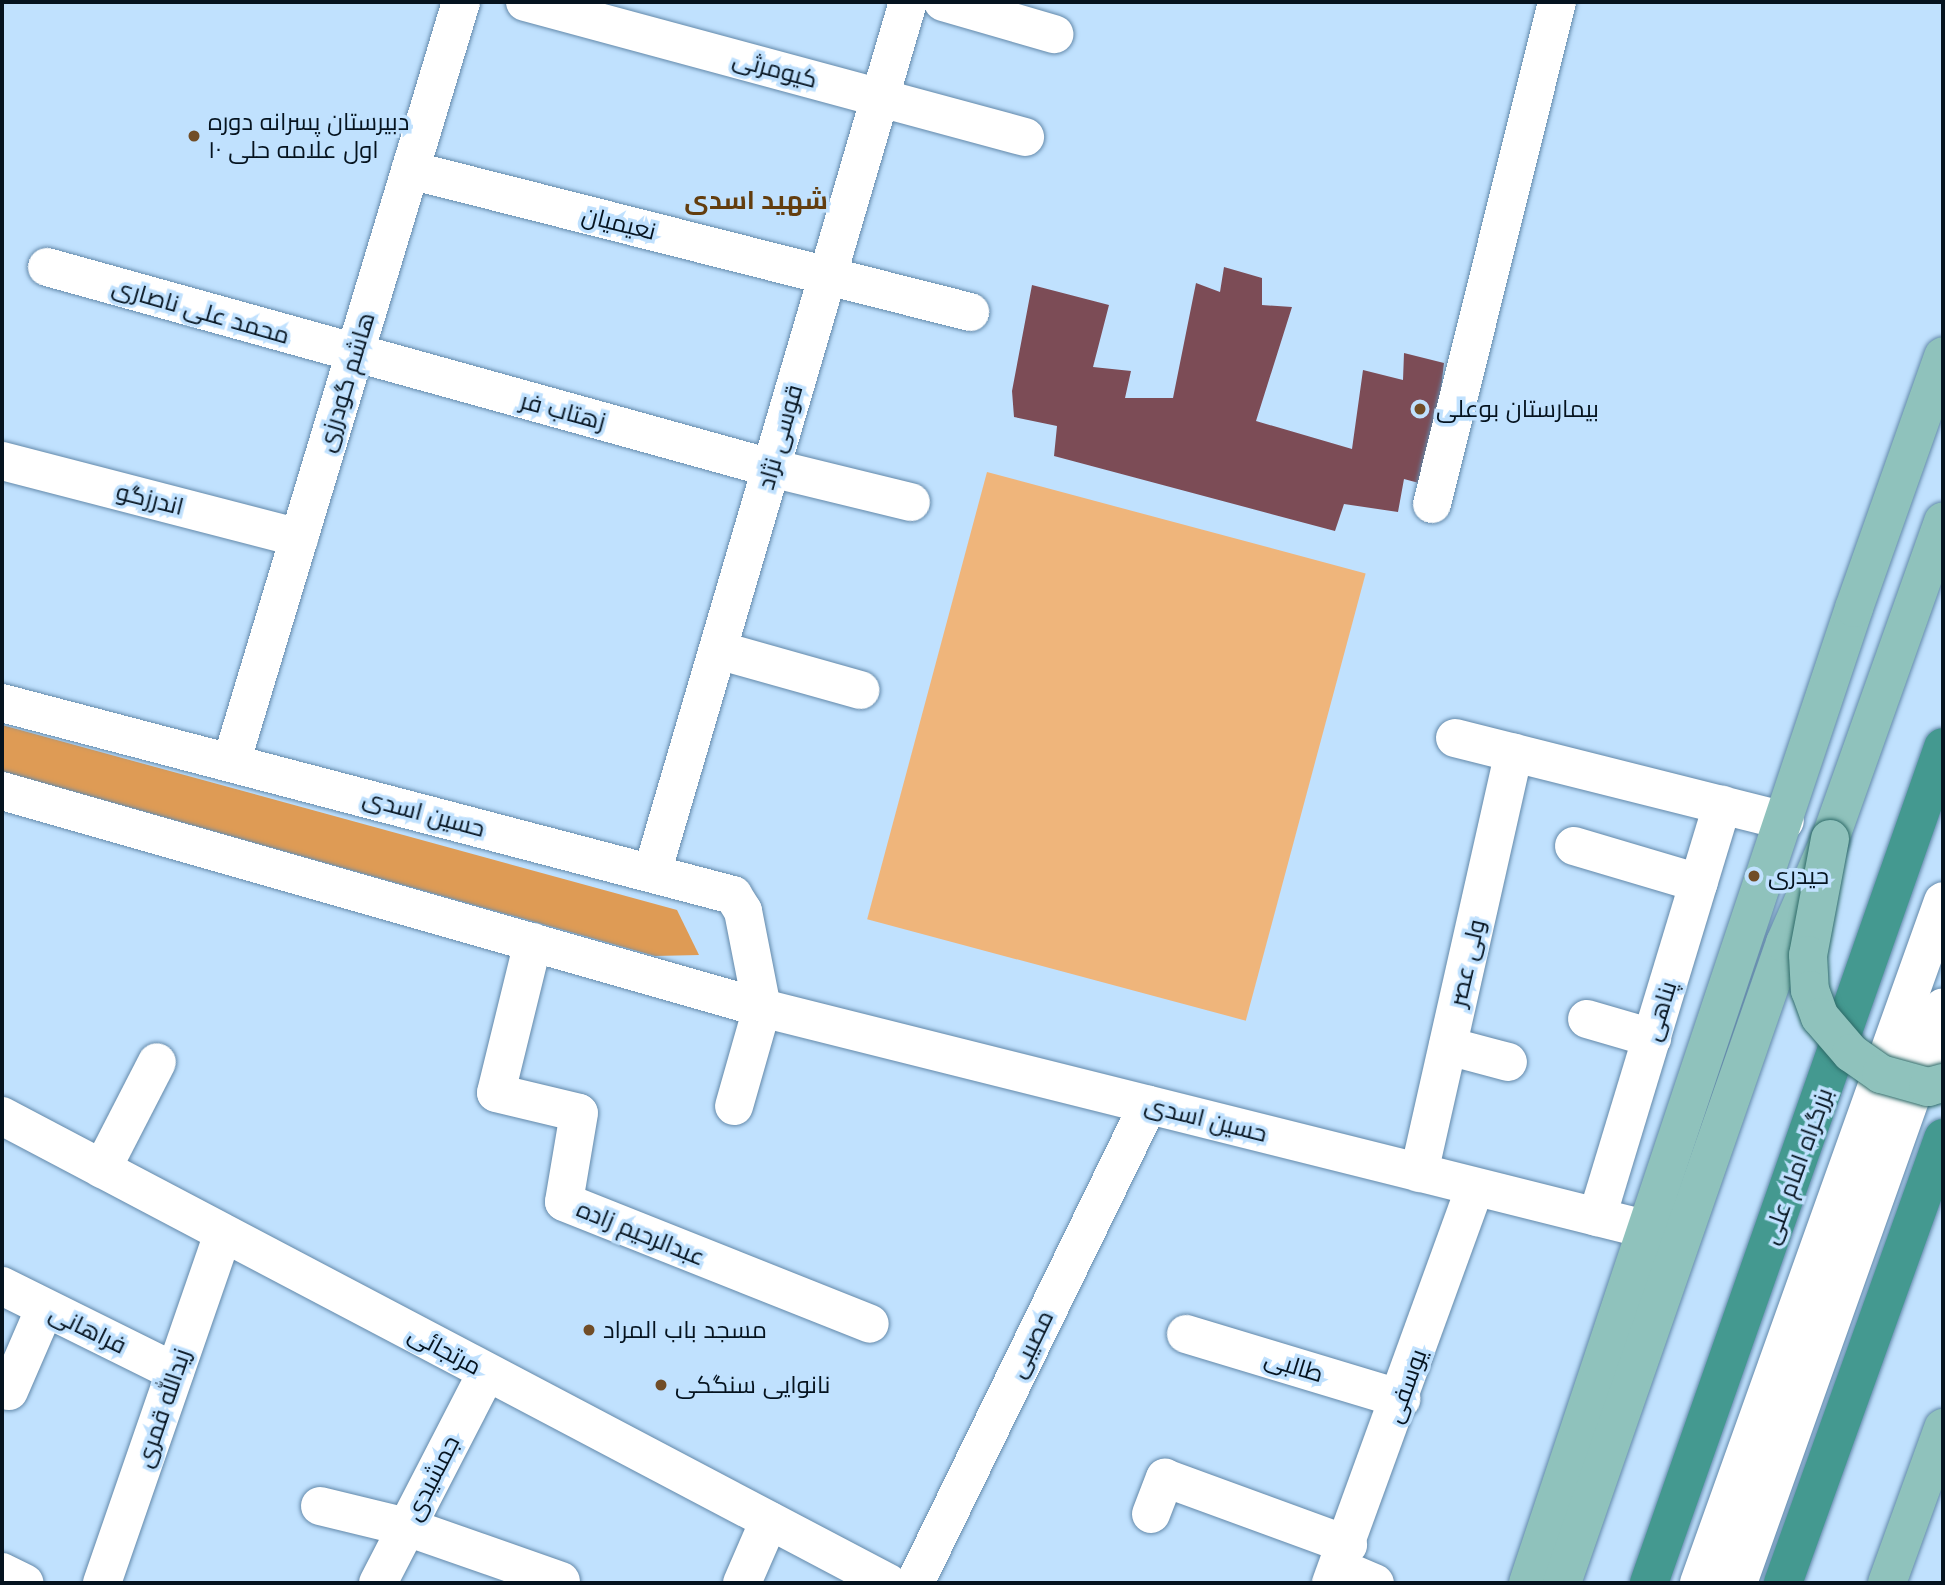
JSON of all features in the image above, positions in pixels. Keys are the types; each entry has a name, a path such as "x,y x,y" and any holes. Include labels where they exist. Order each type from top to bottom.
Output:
{"highway":[{"name":"بزرگراه امام علی","path":"1649,1583 1943,747"},
{"path":"1783,1583 1943,1138"}],"main road":[{"path":"1528,1583 1943,356"},
{"path":"1562,1573 1785,943 1830,839 1943,521"},
{"path":"1830,839 1808,955 1810,990 1820,1017 1851,1053 1881,1074 1928,1087 1943,1083"},
{"path":"1887,1583 1943,1428"},
{"path":"1562,1573 1581,1429"}],"street":[{"name":"هاشم گودرزی","path":"231,763 461,2"},
{"name":"کیومرثی","path":"525,2 1025,137"},
{"name":"قوسی نژاد","path":"652,873 908,2"},
{"path":"943,2 1054,34"},
{"path":"1432,504 1557,2"},
{"name":"نعیمیان","path":"410,170 970,312"},
{"name":"محمد علی ناصاری","path":"47,267 354,355"},
{"name":"زهتاب فر","path":"354,355 771,468 911,502"},
{"name":"اندرزگو","path":"2,461 299,538"},
{"path":"718,650 860,690"},
{"name":"حسین اسدی","path":"2,703 733,895 743,911 762,1008"},
{"path":"1455,738 1785,821"},
{"name":"ولی عصر","path":"1419,1173 1514,753"},
{"name":"حسین اسدی","path":"2,791 762,1008 1649,1230"},
{"name":"پناهی","path":"1597,1217 1722,805"},
{"path":"1574,846 1699,883"},
{"path":"1699,1583 1943,901"},
{"name":"عبدالرحیم زاده","path":"533,942 496,1093 579,1113 564,1202 870,1324"},
{"path":"1738,1583 1943,1007"},
{"path":"734,1106 762,1008"},
{"path":"1587,1019 1652,1038"},
{"path":"1448,1046 1508,1062"},
{"path":"102,1169 157,1062"},
{"name":"مصیبی","path":"915,1583 1148,1105"},
{"name":"مرتجائی","path":"2,1116 888,1583"},
{"name":"یوسفی","path":"1340,1565 1475,1187"},
{"name":"زیدالله قمری","path":"102,1583 223,1233"},
{"name":"فراهانی","path":"2,1286 175,1371"},
{"path":"9,1391 45,1308"},
{"name":"طالبی","path":"1186,1334 1401,1399"},
{"name":"جمشیدی","path":"378,1583 487,1372"},
{"path":"1152,1514 1165,1478 1375,1583"},
{"path":"320,1506 407,1527 561,1581"},
{"path":"742,1583 769,1521"},
{"path":"2,1572 25,1583"}],"shaded area":[{"path":"987,472 1366,573 1246,1021 867,919"},
{"path":"2,725 677,910 699,955 655,956 2,771"}],"building":[{"path":"1224,267 1262,278 1262,305 1292,307 1256,421 1352,449 1363,370 1403,380 1404,353 1444,363 1430,486 1404,479 1398,512 1344,504 1335,531 1054,456 1057,426 1014,417 1012,391 1032,285 1109,305 1093,367 1131,371 1125,398 1173,398 1196,283 1220,292"}],"place":[{"name":"دبیرستان پسرانه دوره اول علامه حلی ۱۰","path":"194,136"},
{"name":"بیمارستان بوعلی","path":"1420,409"},
{"name":"حیدری","path":"1754,876"},
{"name":"مسجد باب المراد","path":"589,1330"},
{"name":"نانوایی سنگکی","path":"661,1385"}],"district":[{"name":"شهید اسدی","path":"756,200"}]}
